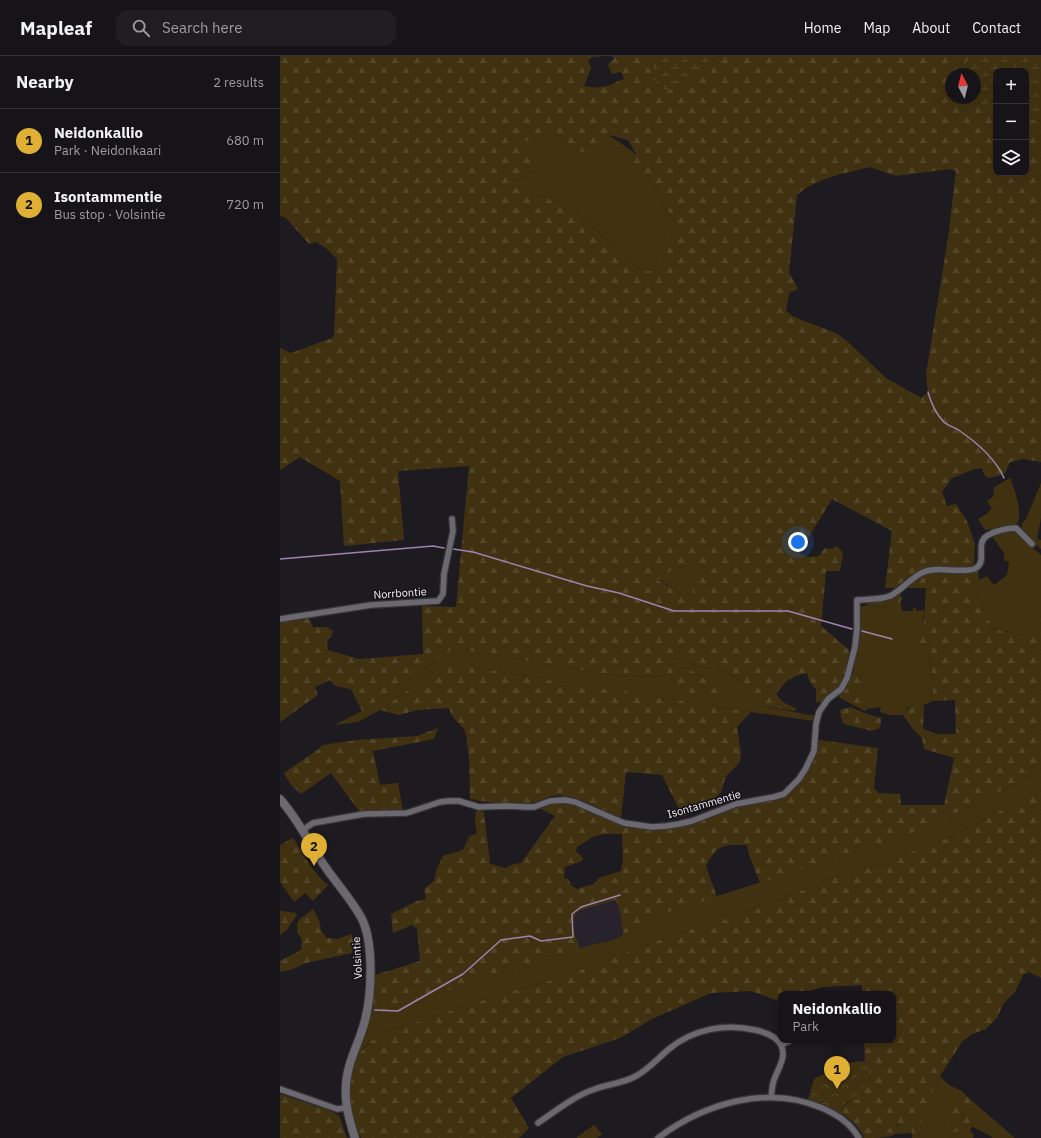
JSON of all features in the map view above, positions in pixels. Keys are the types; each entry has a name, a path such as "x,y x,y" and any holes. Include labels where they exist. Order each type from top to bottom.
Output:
{"street":[{"name":"Norrbontie","path":"280,620 371,605 438,601 443,594 444,574 453,531 452,518"},
{"name":"Isontammentie","path":"303,830 313,823 364,814 407,812 440,802 459,801 480,806 527,808 550,801 565,800 575,802 624,823 652,827 666,826 692,820 736,804 784,794 793,786 803,772 814,751 816,724 819,712 828,699 842,689 847,678 855,648 857,629 857,600 888,596 924,571 945,569 973,570 980,565 982,560 982,541 984,538 1001,530 1016,528 1032,544"},
{"name":"Volsintie","path":"280,799 303,830 328,871 358,913 369,942 370,971 367,1010 364,1024 349,1067 346,1089 346,1108 355,1138"},
{"path":"538,1123 580,1095 596,1088 634,1077 652,1065 670,1048 698,1033 722,1028 746,1028 771,1035 778,1039"},
{"path":"771,1098 774,1082 783,1058 783,1050 781,1045 785,1043"},
{"path":"280,1089 337,1109 346,1108"},
{"path":"658,1138 700,1113 719,1106 745,1099 771,1098 789,1099 803,1102 831,1113 850,1125 859,1138"}],"shaded area":[{"path":"616,899 623,934 620,937 610,941 580,949 573,923 577,914 581,910"}],"green space":[{"path":"280,56 607,56 592,57 588,61 591,68 584,86 597,87 607,86 624,79 622,73 619,72 612,74 608,65 614,58 612,56 652,56 654,79 666,90 677,89 709,62 723,56 972,56 968,60 965,68 945,68 945,104 978,104 993,111 993,176 1029,176 1029,119 1041,121 1041,462 1023,459 1010,462 1005,474 988,478 984,475 982,468 975,469 952,478 942,492 947,506 956,504 967,521 975,544 973,572 978,571 979,580 972,587 993,629 1029,636 1041,622 1041,769 975,805 933,825 760,883 749,855 747,845 722,847 714,853 706,866 717,897 671,911 646,925 623,934 620,913 616,900 581,910 574,918 573,923 580,949 370,1016 375,975 420,961 417,929 412,925 393,933 391,914 417,901 426,899 424,889 434,881 437,868 443,856 463,850 469,837 477,833 475,821 476,811 482,809 484,813 490,864 506,868 514,864 521,863 555,816 539,808 547,804 563,802 572,804 619,824 653,829 681,827 737,806 781,798 791,791 805,774 816,754 819,740 878,748 874,788 879,793 900,794 901,805 944,805 954,758 924,749 922,738 913,729 903,715 909,707 924,705 923,729 937,734 956,734 955,700 933,701 929,647 910,640 912,635 918,634 918,625 924,622 926,588 885,588 892,531 832,499 799,553 808,557 819,556 825,548 832,549 837,546 843,553 840,571 826,571 821,626 849,650 848,667 841,685 822,702 816,702 816,690 809,680 807,673 789,680 776,694 783,702 797,709 794,711 752,704 744,683 732,675 716,668 698,667 680,658 670,660 668,664 675,668 689,669 703,678 710,675 718,678 722,686 720,696 712,697 707,693 695,695 675,684 669,677 630,677 605,674 452,648 448,653 362,711 351,689 335,686 330,680 315,687 318,695 280,722 280,622 308,617 313,627 327,627 333,631 331,637 327,640 328,650 359,659 423,654 422,606 456,607 469,466 398,471 404,540 344,546 340,481 300,457 280,470 280,348 291,353 332,338 334,335 337,259 326,248 316,242 309,244 285,217 280,216","holes":["551,132 583,153 592,155 609,135 628,140 636,154 631,161 642,174 648,175 676,224 660,271 641,271 569,206 515,186 515,181 534,171 534,162 510,139 511,136 526,141","870,167 896,176 950,169 956,171 948,238 926,374 928,392 921,398 886,378 848,342 836,333 794,317 786,311 789,293 798,289 789,272 797,195 813,184 822,180","696,564 692,594 682,594 658,580 673,569","604,834 622,834 623,861 621,871 599,878 594,884 576,889 571,885 568,879 564,878 565,867 582,861 583,858 576,851 577,847 593,837"]},
{"path":"652,56 723,56 709,62 677,90 665,90 654,79"},
{"path":"972,56 1041,56 1041,121 1029,119 1029,68 993,68 993,111 985,109 978,104 981,104 981,68 965,68 968,60"},
{"path":"551,132 583,153 609,135 636,154 676,224 660,271 641,271 569,206 515,186 515,181 534,171 510,139 511,135 526,141"},
{"path":"1010,478 1019,506 1018,523 1005,527 985,530 978,519 992,509 987,501 994,496 993,488"},
{"path":"1041,483 1041,518 1037,539 1041,540 1041,549 1029,539 1022,529 1022,524 1026,519"},
{"path":"1006,530 1014,530 1019,533 1041,555 1041,622 1029,636 993,629 972,586 987,576 994,585 1007,575 1009,562 1004,560 1004,553 992,536"},
{"path":"697,564 692,594 682,594 658,579 673,569"},
{"path":"899,592 902,598 900,603 897,603 893,609 867,605 867,602"},
{"path":"897,603 901,603 902,611 913,611 913,608 916,608 916,611 924,610 921,627 917,634 910,640 929,647 933,701 924,705 909,707 903,715 890,715 880,712 881,707 867,709 864,704 867,696 861,683 860,675 853,673 860,629 860,607 867,605 893,609"},
{"path":"452,648 605,674 630,677 669,677 675,684 703,678 689,669 675,668 668,664 670,660 680,658 698,667 716,668 732,675 744,683 752,704 815,716 813,721 447,663 380,710 358,722 334,725 362,711 448,653"},
{"path":"447,663 751,712 737,727 741,753 740,762 726,776 721,792 716,797 707,805 683,817 662,775 626,772 621,818 584,801 568,796 552,796 534,802 518,803 470,799 469,757 466,735 464,729 452,716 449,708 418,710 399,715 380,710"},
{"path":"853,673 860,675 861,683 867,696 864,704 867,709 865,711 840,698 838,694"},
{"path":"850,707 881,718 880,728 872,731 844,724 840,710"},
{"path":"438,728 434,739 373,751 380,785 398,783 403,810 359,811 331,773 301,794 291,785 284,773 320,748 322,745 357,740 417,736"},
{"path":"1041,769 1041,790 945,839 883,863 830,879 755,909 659,940 555,979 499,995 377,1035 363,1048 355,1059 366,1035 370,1016 594,944 610,941 646,925 671,911 900,837 975,805"},
{"path":"1041,790 1041,978 1029,972 1023,975 1015,992 1003,1004 997,1018 986,1029 972,1034 962,1042 940,1076 923,1113 919,1138 912,1138 912,1117 908,1117 903,1123 897,1125 896,1133 893,1135 881,1138 864,1138 857,1127 841,1112 842,1107 852,1099 873,1063 865,1061 864,1043 896,1043 896,991 862,991 862,985 822,987 809,991 778,991 778,1001 751,991 711,993 652,1019 620,1038 563,1057 511,1098 529,1128 519,1138 361,1138 351,1113 349,1096 350,1079 356,1058 377,1035 499,995 555,979 659,940 755,909 830,879 883,863 945,839"},
{"path":"293,838 313,869 328,885 313,901 305,893 294,902 280,882 280,845"},
{"path":"313,909 319,920 321,931 327,938 338,939 351,934 354,942 352,953 306,963 293,969 280,972 280,960 301,950 302,940 298,933 297,924 300,919"},
{"path":"280,911 296,913 297,915 286,931 280,935"},
{"path":"865,1061 873,1063 858,1099 842,1106 841,1112 845,1116 823,1105 808,1100 814,1079 845,1063"},
{"path":"940,1076 949,1085 960,1090 958,1100 948,1117 944,1134 945,1138 919,1138 923,1113"},
{"path":"960,1090 977,1105 974,1110 966,1107 962,1110 962,1115 968,1117 970,1122 969,1127 964,1125 964,1131 954,1132 952,1138 945,1138 944,1134 948,1117 958,1100"},
{"path":"280,1094 333,1112 339,1116 347,1138 280,1138"},
{"path":"977,1105 1015,1138 992,1138 991,1136 973,1127 970,1130 974,1136 973,1138 952,1138 954,1132 964,1124 962,1110 966,1107 974,1110"},
{"path":"907,1117 912,1117 911,1133 896,1134 897,1126"},
{"path":"594,1125 602,1134 597,1138 576,1138"}],"waterway":[{"path":"928,392 930,400 941,419 964,434 984,450 1004,478"},
{"path":"280,559 433,546 444,548"},
{"path":"453,549 473,552 587,586 619,593 674,611 788,611 852,629"},
{"path":"862,631 892,639"},
{"path":"375,1010 398,1011 463,974 501,940 530,936 541,941 573,937 572,914 581,907 620,895"}],"place":[{"name":"Isontammentie","path":"314,866"},
{"name":"Neidonkallio","path":"837,1089"}]}
